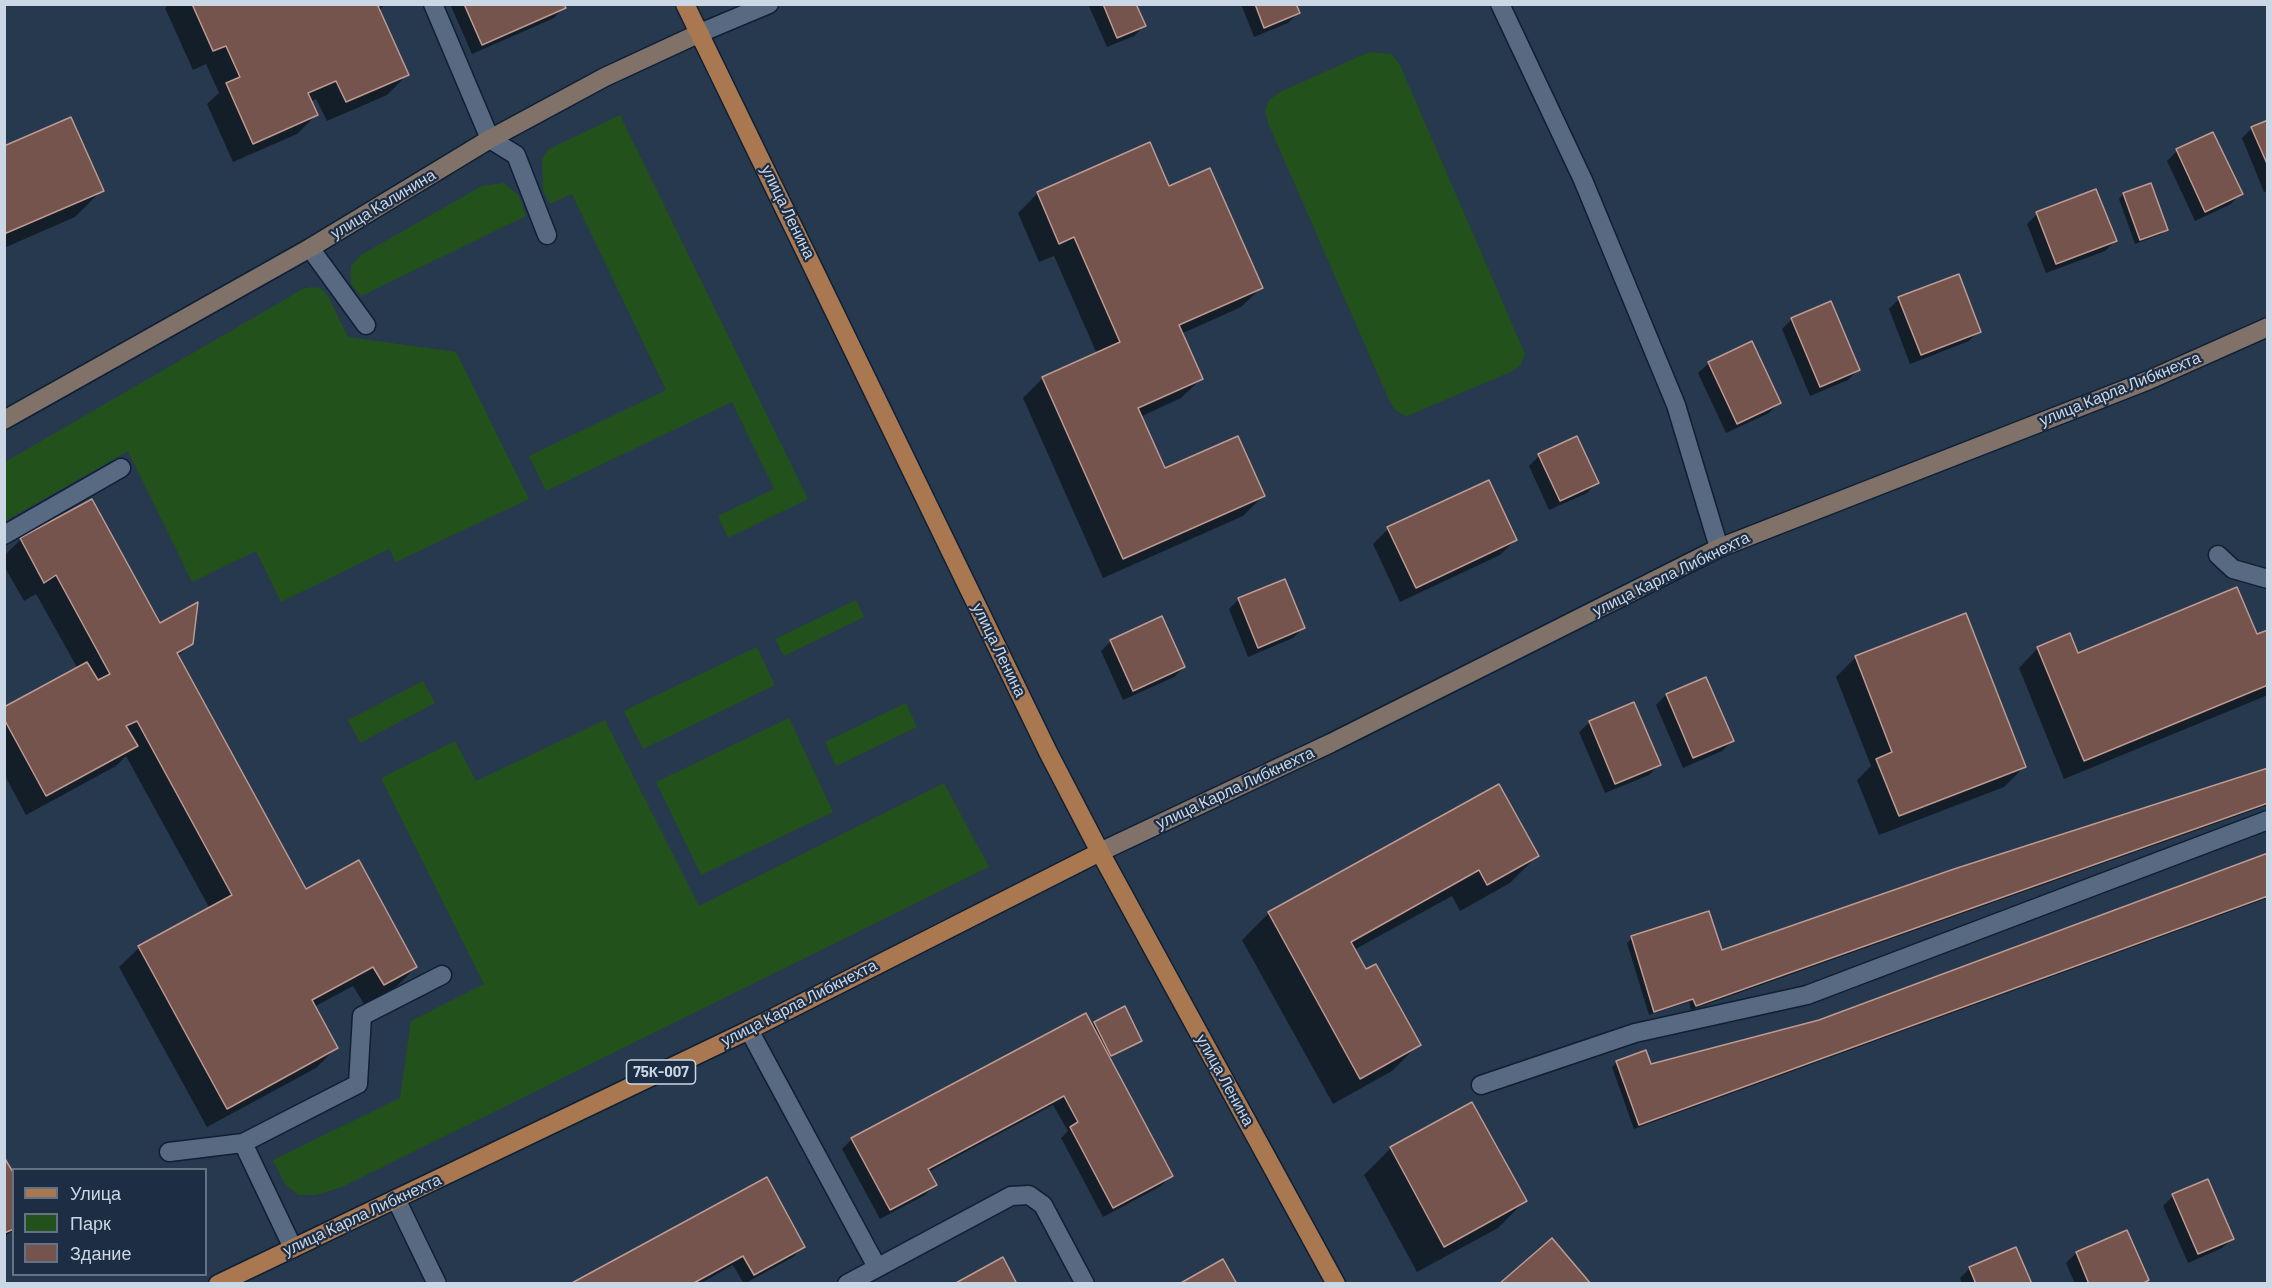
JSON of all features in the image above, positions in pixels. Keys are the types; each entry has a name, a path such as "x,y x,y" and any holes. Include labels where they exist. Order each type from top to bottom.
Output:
{"main road":[{"name":"улица Ленина","path":"685,4 1048,752 1100,852 1336,1284"},
{"name":"улица Калинина","path":"4,420 310,249 490,139 605,77 700,33"},
{"name":"улица Карла Либкнехта","path":"218,1284 748,1030 1100,852 1331,743 1719,548 2149,380 2268,327"}],"street":[{"path":"434,4 490,139 516,155 547,235"},
{"name":"улица Калинина","path":"700,33 769,4"},
{"path":"1500,4 1583,180 1671,394 1719,548"},
{"path":"310,249 366,325"},
{"path":"4,535 121,468"},
{"path":"2218,555 2233,569 2268,579"},
{"path":"1481,1085 1635,1033 1807,995 2268,820"},
{"path":"169,1152 243,1143 358,1084 362,1016 442,975"},
{"path":"748,1030 877,1267"},
{"path":"243,1143 293,1248"},
{"path":"847,1284 1011,1196 1029,1194 1043,1205 1085,1284"},
{"path":"396,1199 437,1284"}],"green space":[{"path":"1369,52 1392,54 1400,65 1525,354 1520,366 1508,373 1407,416 1396,411 1389,400 1268,123 1265,110 1270,99 1282,91"},
{"path":"620,115 808,499 728,538 718,516 774,489 732,402 546,491 529,456 666,390 572,194 550,204 543,190 542,159 549,149"},
{"path":"504,183 519,196 526,216 361,296 351,284 351,266 361,255 482,186"},
{"path":"320,288 327,294 348,337 456,352 529,499 396,562 389,549 281,602 256,551 192,582 128,451 5,521 5,462 303,289"},
{"path":"856,600 864,617 784,656 775,639"},
{"path":"757,647 775,685 643,749 624,711"},
{"path":"423,681 435,703 360,743 348,720"},
{"path":"906,703 917,727 836,766 825,742"},
{"path":"789,718 833,812 701,875 656,782"},
{"path":"605,720 699,906 944,783 989,867 342,1187 316,1195 298,1195 285,1184 273,1160 400,1098 411,1021 484,984 381,778 455,741 476,781"}],"building":[{"path":"192,4 383,4 378,6 409,75 346,102 336,81 308,93 318,115 253,144 226,83 240,77 226,46 213,51"},
{"path":"464,4 564,4 566,8 482,45"},
{"path":"1103,4 1136,4 1146,26 1117,38"},
{"path":"1255,4 1296,4 1300,13 1264,28"},
{"path":"71,117 104,191 4,234 4,146"},
{"path":"2268,120 2268,166 2251,127"},
{"path":"2213,132 2243,194 2205,212 2176,149"},
{"path":"1150,142 1169,186 1210,168 1263,288 1179,325 1203,379 1138,408 1165,468 1238,436 1265,496 1123,559 1042,377 1120,342 1074,237 1059,244 1037,192"},
{"path":"2151,183 2168,230 2140,240 2123,193"},
{"path":"2096,189 2117,241 2056,264 2036,212"},
{"path":"1959,274 1981,332 1921,355 1898,297"},
{"path":"1831,301 1860,370 1820,387 1791,318"},
{"path":"1752,341 1781,403 1737,424 1708,362"},
{"path":"1577,436 1599,483 1560,501 1538,454"},
{"path":"1489,480 1517,540 1416,588 1387,527"},
{"path":"92,499 160,623 198,602 193,644 177,653 306,889 359,860 417,967 384,985 373,967 312,1000 338,1048 227,1109 138,946 232,895 137,721 126,726 138,746 46,796 4,719 4,707 87,662 98,680 110,674 56,575 44,583 20,538"},
{"path":"1285,579 1305,628 1258,648 1238,598"},
{"path":"2237,587 2257,634 2268,630 2268,685 2084,761 2037,647 2070,633 2078,653"},
{"path":"1966,613 2026,767 1899,816 1876,759 1892,752 1855,656"},
{"path":"1162,616 1185,667 1133,691 1110,640"},
{"path":"1706,677 1734,741 1693,758 1666,694"},
{"path":"1634,702 1661,765 1615,784 1589,721"},
{"path":"2268,768 2268,803 1696,1006 1693,999 1654,1012 1631,936 1709,911 1722,950 1954,869"},
{"path":"1499,784 1539,856 1487,885 1479,870 1351,942 1366,969 1376,964 1421,1045 1360,1079 1268,912"},
{"path":"2268,853 2268,896 1639,1125 1616,1061 1646,1050 1651,1064 1819,1020"},
{"path":"1125,1006 1142,1041 1111,1056 1094,1022"},
{"path":"1086,1013 1173,1176 1113,1208 1070,1127 1078,1122 1064,1096 928,1169 937,1185 890,1210 851,1138"},
{"path":"1472,1102 1527,1201 1444,1247 1390,1147"},
{"path":"4,1157 12,1171 12,1230 4,1233"},
{"path":"767,1177 805,1247 754,1275 743,1256 692,1284 570,1284"},
{"path":"2208,1179 2234,1239 2198,1254 2172,1194"},
{"path":"2127,1230 2149,1280 2142,1284 2089,1284 2076,1252"},
{"path":"1552,1238 1591,1284 1499,1284"},
{"path":"2016,1247 2032,1284 1976,1284 1969,1267"},
{"path":"1003,1257 1017,1284 954,1284"},
{"path":"1223,1259 1237,1284 1179,1284"}]}
